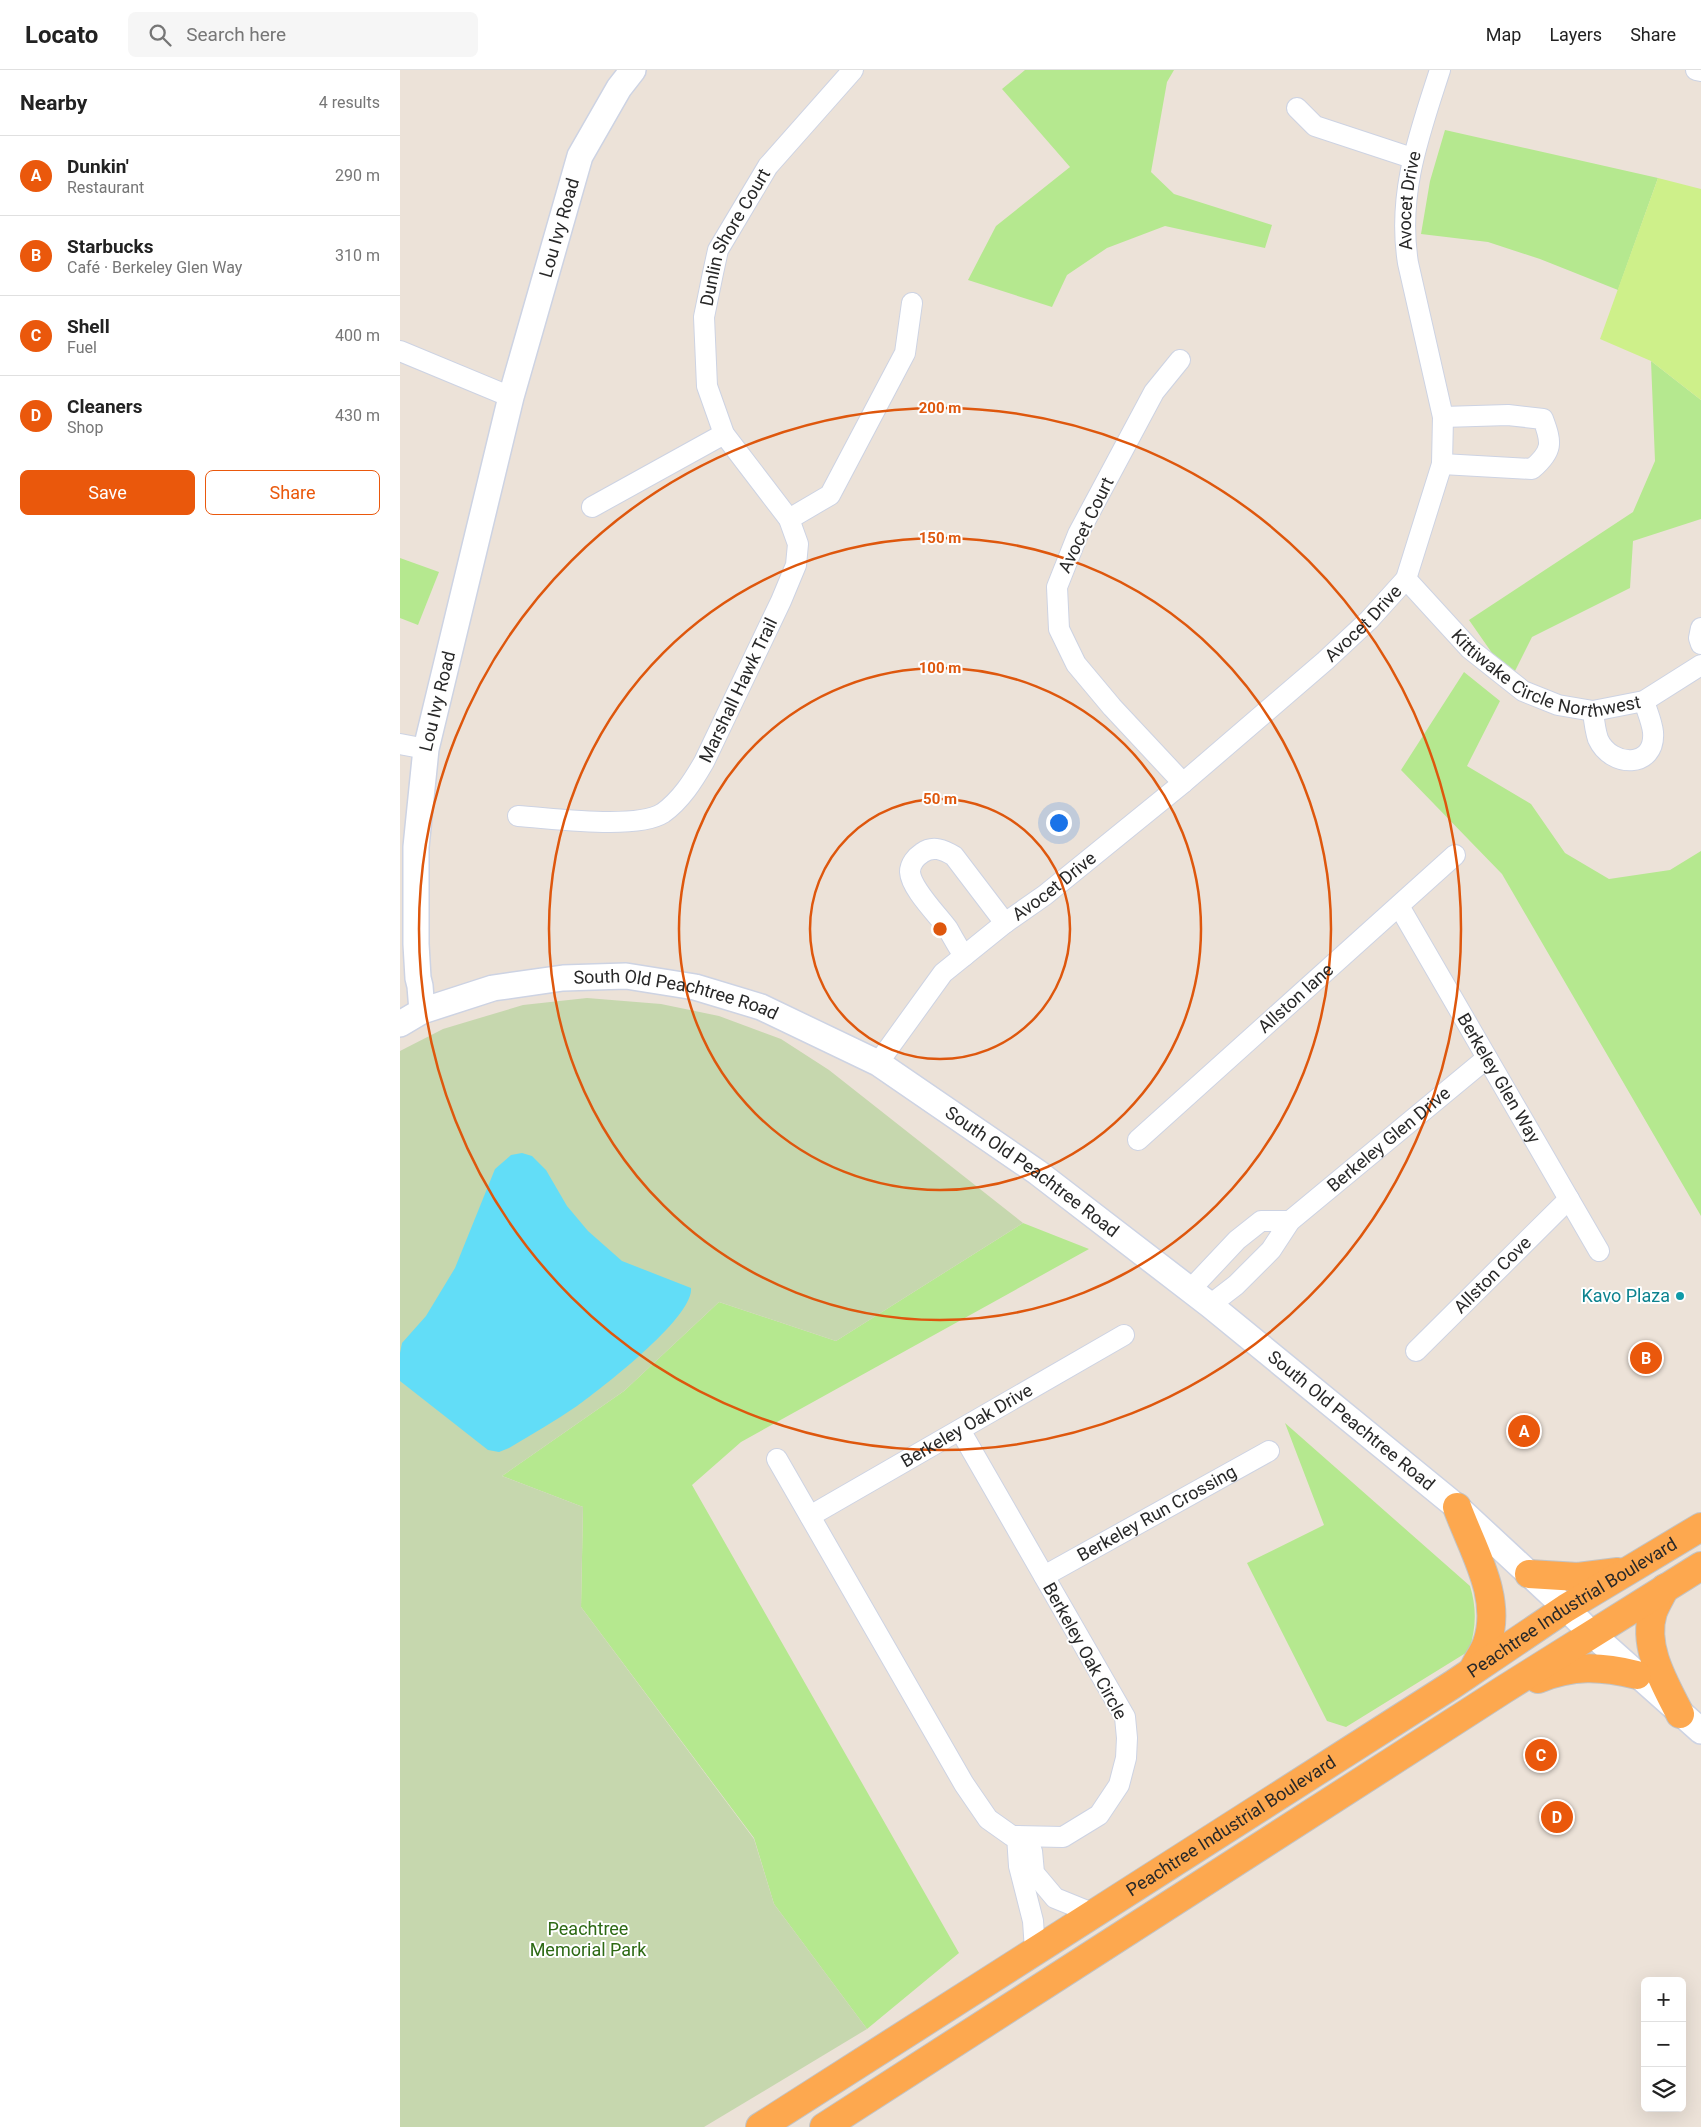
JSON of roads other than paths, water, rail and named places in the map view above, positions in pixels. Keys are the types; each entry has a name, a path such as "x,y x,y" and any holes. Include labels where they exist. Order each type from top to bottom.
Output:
{"highway":[{"path":"1457,1507 1467,1537 1486,1579 1492,1611 1488,1643 1472,1671"},
{"name":"Peachtree Industrial Boulevard","path":"760,2127 1472,1671 1566,1608 1701,1527"},
{"path":"1529,1574 1578,1577 1618,1572 1640,1563"},
{"name":"Peachtree Industrial Boulevard","path":"824,2127 1503,1690 1701,1566"},
{"path":"1665,1588 1653,1613 1651,1646 1663,1681 1680,1714"},
{"path":"1503,1690 1558,1671 1581,1667 1612,1669 1637,1675"}],"street":[{"name":"Lou Ivy Road","path":"422,1011 416,944 416,847 426,749 511,396 580,156 619,88 633,70"},
{"name":"Dunlin Shore Court","path":"724,434 707,386 704,317 718,250 768,166 853,70"},
{"name":"Avocet Drive","path":"878,1063 943,973 1005,923 1045,895 1183,783 1325,661 1369,620 1406,579 1442,464 1443,417 1405,245 1404,208 1412,158 1440,70"},
{"path":"1696,70 1701,71"},
{"path":"1297,108 1315,126 1412,158"},
{"path":"789,519 830,495 905,353 912,302"},
{"path":"400,351 511,396"},
{"name":"Avocet Court","path":"1180,360 1154,392 1078,534 1057,587 1059,629 1076,664 1183,783"},
{"path":"1442,464 1532,469 1545,458 1551,439 1543,418 1488,415 1443,417"},
{"path":"592,507 724,434"},
{"name":"Marshall Hawk Trail","path":"518,816 632,822 662,813 679,799 691,784 704,762 781,601 796,565 798,544 789,519 724,434"},
{"name":"Kittiwake Circle Northwest","path":"1406,579 1470,649 1523,691 1558,705 1594,712 1644,701 1701,665"},
{"path":"1701,628 1699,638 1701,644"},
{"path":"1594,712 1598,739 1607,751 1618,759 1628,762 1637,760 1645,755 1651,744 1653,732 1644,701"},
{"path":"400,744 426,749"},
{"path":"964,956 947,928 914,885 910,871 914,858 924,851 932,849 942,849 954,856 1005,923"},
{"name":"Allston lane","path":"1138,1140 1455,855"},
{"name":"Berkeley Glen Way","path":"1398,906 1599,1251"},
{"name":"South Old Peachtree Road","path":"400,1024 422,1011 493,988 563,978 626,976 695,987 761,1007 878,1063 1037,1172 1210,1305 1457,1507 1592,1634 1701,1731"},
{"name":"Berkeley Glen Drive","path":"1210,1305 1236,1285 1266,1255 1290,1221 1487,1058"},
{"name":"Allston Cove","path":"1416,1352 1569,1199"},
{"path":"1190,1290 1261,1221 1290,1221"},
{"path":"1246,1234 1266,1255"},
{"name":"Berkeley Oak Drive","path":"810,1516 1124,1335"},
{"name":"Berkeley Oak Circle","path":"777,1459 964,1784 988,1818 1012,1836 1063,1837 1099,1814 1118,1785 1126,1758 1125,1717 960,1430"},
{"name":"Berkeley Run Crossing","path":"1044,1576 1269,1451"},
{"path":"1025,1837 1019,1866 1035,1889 1092,1913"},
{"path":"1035,1889 1033,1921 1035,1950"}],"water":[{"path":"522,1153 532,1156 546,1170 567,1206 588,1231 622,1261 691,1288 688,1301 678,1316 663,1333 625,1368 569,1412 499,1452 488,1450 400,1381 400,1353 402,1343 426,1316 455,1268 495,1169 511,1155"}],"place":[{"name":"Kavo Plaza","path":"1680,1296"},
{"name":"Starbucks","path":"1646,1358"},
{"name":"Dunkin'","path":"1524,1431"},
{"name":"Shell","path":"1541,1755"},
{"name":"Cleaners","path":"1557,1817"}],"park label":[{"name":"Peachtree Memorial Park","path":"588,1939"}]}
